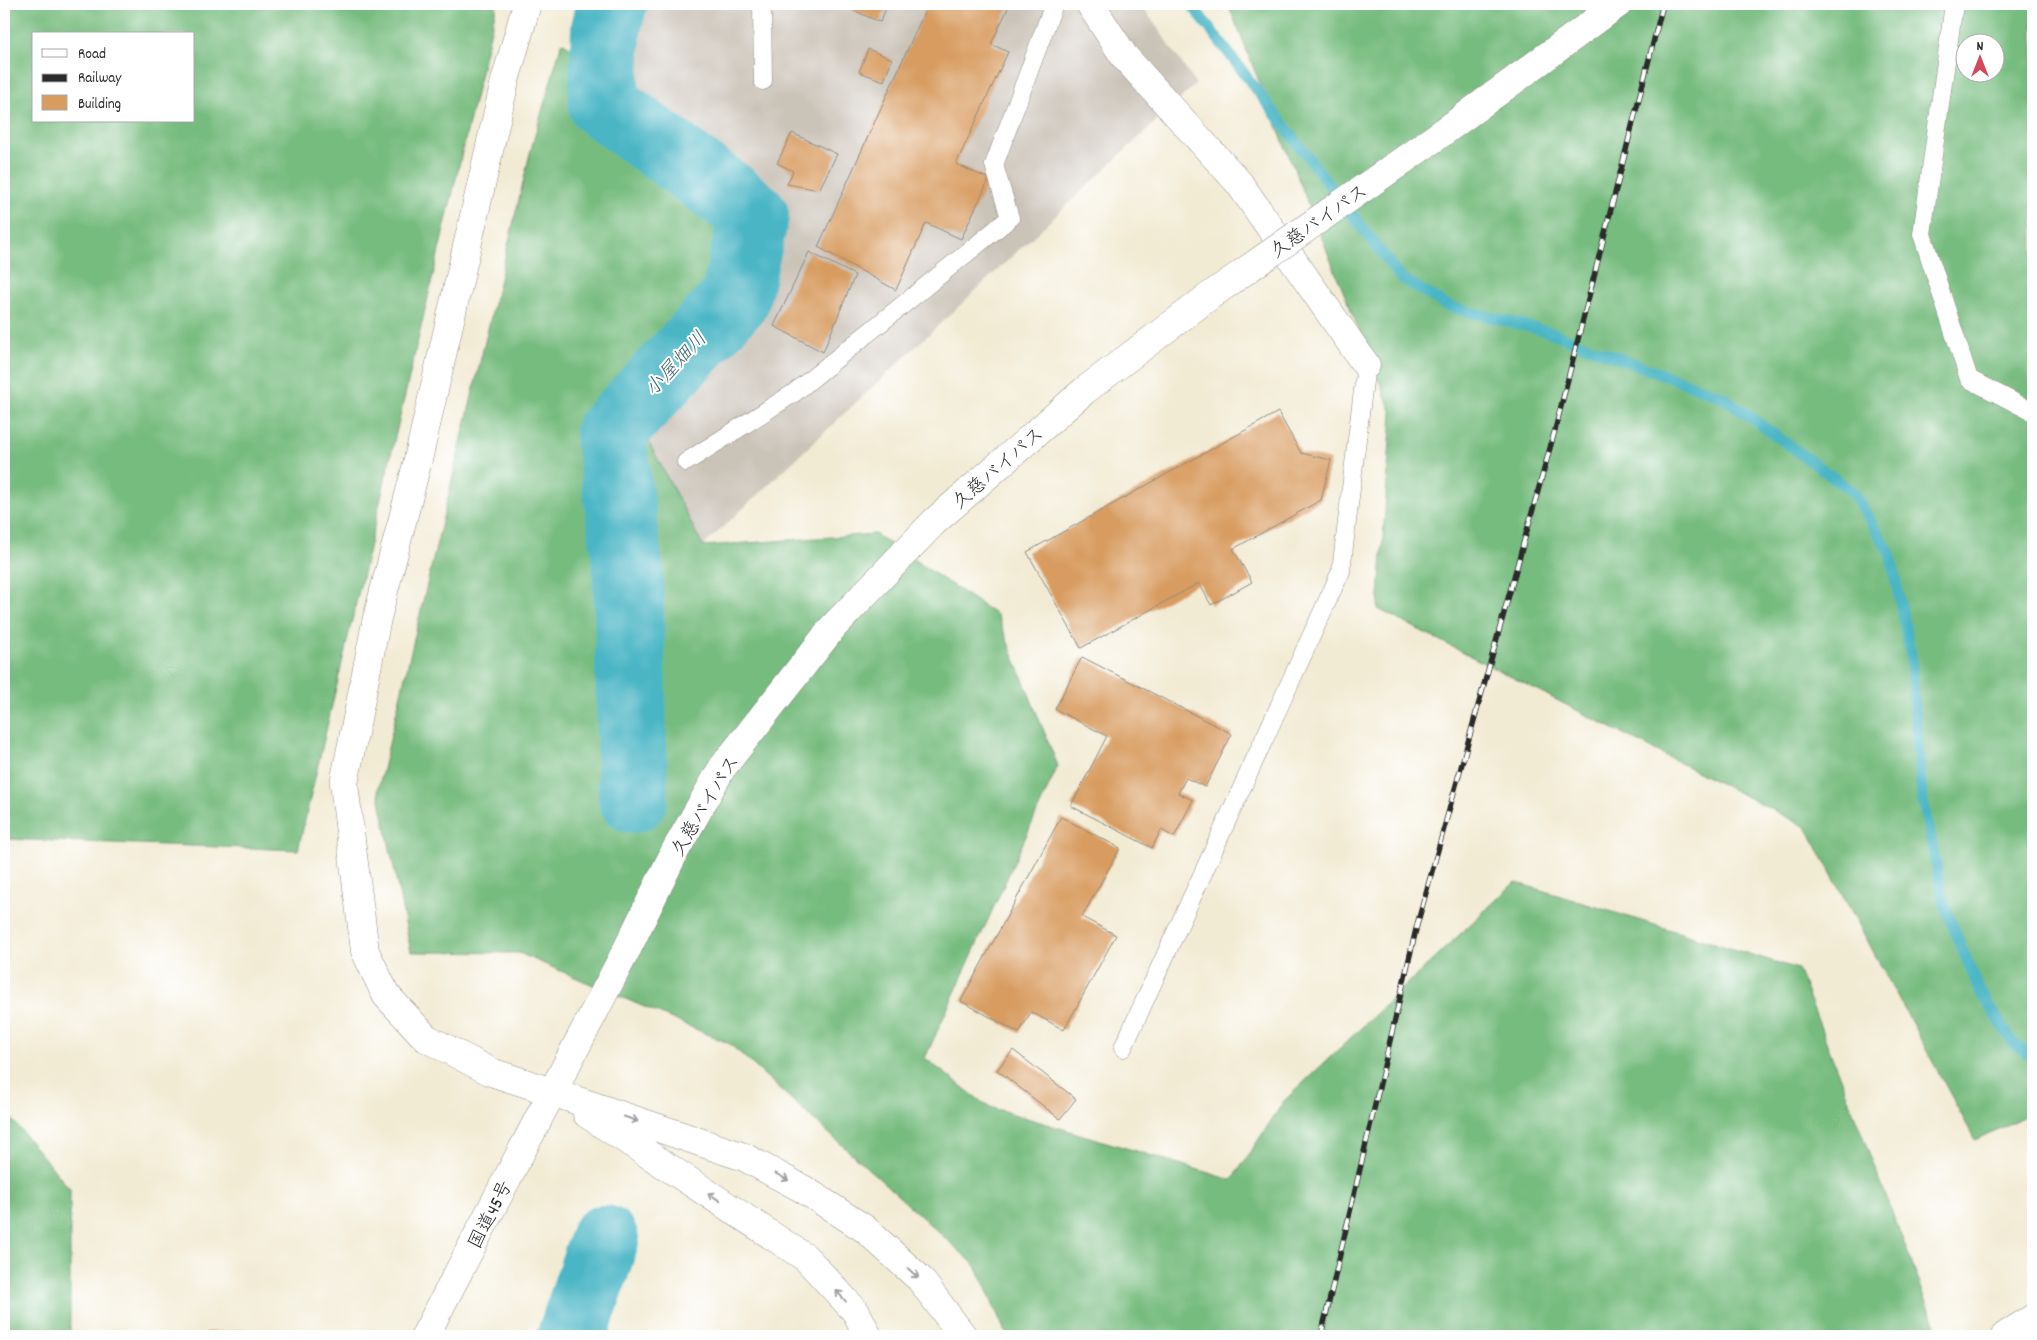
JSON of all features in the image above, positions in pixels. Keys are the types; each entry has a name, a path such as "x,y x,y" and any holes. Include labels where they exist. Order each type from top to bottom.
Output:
{"main road":[{"path":"527,4 506,81 417,464 377,618 344,784 365,950 386,995 426,1038 491,1072 744,1157 804,1189 865,1229 913,1273 963,1336"},
{"path":"1090,4 1124,56 1239,183 1366,365"},
{"name":"久慈バイパス","path":"552,1092 628,947 675,851 722,768 833,626 934,522 1084,391 1211,296 1442,133 1618,4"},
{"path":"552,1092 806,1258 856,1312 868,1336"},
{"name":"国道45号","path":"426,1336 552,1092"},
{"path":"2004,1336 2033,1318"}],"lane":[{"path":"762,4 763,81"},
{"path":"686,462 794,393 1010,218 994,165 1054,4"},
{"path":"1954,4 1922,234 1969,379 2033,412"},
{"path":"1123,1048 1341,570 1366,365"}],"shaded area":[{"path":"645,4 1141,4 1196,84 703,546 645,435 783,213 627,84"}],"green space":[{"path":"4,4 497,4 298,850 4,839"},
{"path":"1228,4 2033,4 2033,1112 1975,1140 1806,827 1378,609 1392,413"},
{"path":"562,42 627,84 783,213 645,435 703,546 875,534 997,615 1058,766 925,1058 987,1106 1232,1180 1284,1101 1515,882 1798,969 1940,1336 1007,1336 976,1266 730,1044 519,953 411,952 378,790 530,153"},
{"path":"4,1110 70,1189 70,1336 4,1336"}],"building":[{"path":"839,4 888,4 880,22"},
{"path":"928,4 1010,4 991,44 1008,52 956,164 989,179 961,239 926,223 896,290 818,247"},
{"path":"868,49 892,59 884,81 859,72"},
{"path":"792,133 837,154 819,190 787,184 793,171 777,163"},
{"path":"809,252 855,275 823,352 774,326"},
{"path":"1278,412 1301,453 1331,460 1321,500 1233,549 1252,582 1211,605 1199,583 1081,648 1027,552"},
{"path":"1082,657 1232,734 1205,787 1186,778 1178,793 1193,800 1174,837 1161,830 1152,848 1071,806 1107,736 1055,709"},
{"path":"1061,817 1120,848 1082,917 1116,935 1064,1030 1031,1012 1019,1033 961,1001"},
{"path":"1013,1050 1076,1099 1060,1119 997,1070"},
{"path":"245,1331 245,1336 208,1336 207,1332"}],"waterway":[{"name":"小屋畑川","path":"612,4 606,29 603,104 727,194 754,216 735,299 610,433 628,567 633,798"},
{"path":"1191,4 1400,277 1447,306 1549,332 1723,397 1853,492 1890,553 1911,655 1922,796 1944,905 1980,992 2013,1043 2033,1057"},
{"name":"小屋畑川","path":"572,1336 604,1240"}],"railway":[{"path":"1321,1336 1417,925 1555,430 1663,4"}]}
